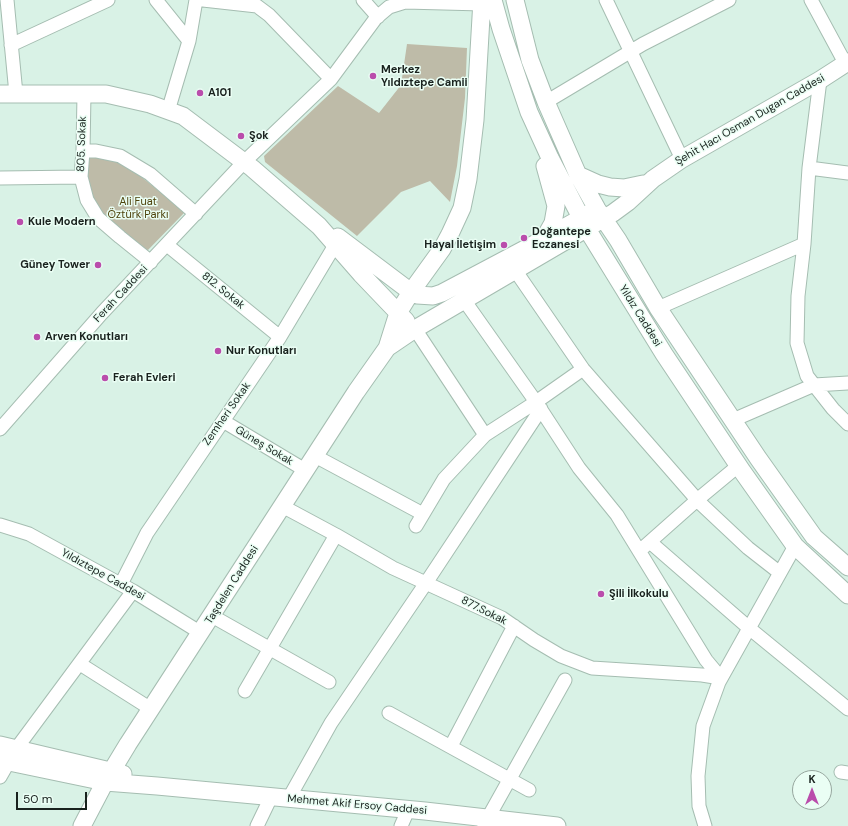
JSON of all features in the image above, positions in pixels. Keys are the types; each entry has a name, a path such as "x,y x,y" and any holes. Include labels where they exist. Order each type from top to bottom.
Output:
{"main road":[{"name":"Yıldız Caddesi","path":"515,0 530,60 546,102 578,175 600,214 618,240 658,308 758,458 814,536 848,567"},
{"name":"Yıldız Caddesi","path":"486,1 501,29 529,112 550,158 584,224 664,354 738,466 795,546 848,595"},
{"path":"386,348 398,313 414,293 431,266 450,234 462,208 466,194 475,120 486,1"},
{"name":"Şehit Hacı Osman Dugan Caddesi","path":"584,224 600,214 628,202 648,182 682,159 847,63"},
{"path":"8,94 106,94 150,104 183,116 244,162 319,226 349,245 414,293 424,303 427,311 427,318 420,326"},
{"path":"529,112 550,179 556,206 553,223 544,239"},
{"path":"578,175 598,184 610,187 624,188 648,182"},
{"path":"414,293 433,296 442,293 544,239 584,224"},
{"path":"386,348 420,326 515,270 584,224"},
{"path":"319,226 398,313 420,326"},
{"name":"Taşdelen Caddesi","path":"82,826 109,777 151,709 314,456 386,348"},
{"name":"Mehmet Akif Ersoy Caddesi","path":"6,754 157,786 408,810 486,822 557,826"}],"street":[{"path":"7,0 11,45 8,94"},
{"path":"11,45 108,0"},
{"path":"156,0 189,41"},
{"path":"168,111 189,41 196,0"},
{"path":"202,0 254,3 269,15 331,79"},
{"path":"364,0 378,17"},
{"path":"606,0 682,159"},
{"path":"546,102 630,52 729,0"},
{"path":"811,0 847,63"},
{"path":"398,2 486,1"},
{"name":"Ferah Caddesi","path":"0,429 80,338 244,162 331,79 378,17 389,7 398,2"},
{"path":"820,80 809,168 804,244 798,296 797,343 807,376 833,409 848,424"},
{"name":"805. Sokak","path":"84,94 81,177 87,200 98,218 151,262"},
{"path":"83,151 96,151 120,156 150,174 196,214"},
{"path":"809,168 848,173"},
{"path":"0,178 81,177"},
{"path":"658,308 804,244"},
{"name":"812. Sokak","path":"167,245 280,337"},
{"name":"Zemheri Sokak","path":"121,584 147,533 280,337 335,245"},
{"path":"515,270 583,369 697,500 748,548 780,573"},
{"path":"464,300 539,406 579,468 617,514 706,660 721,678"},
{"path":"420,326 485,435"},
{"path":"416,526 444,479 485,435 539,406 583,369"},
{"path":"733,420 814,385 848,383"},
{"path":"289,798 331,723 426,583 539,406"},
{"name":"Güneş Sokak","path":"223,421 305,470"},
{"path":"314,456 423,514"},
{"path":"639,551 738,466"},
{"name":"877.Sokak","path":"282,506 336,534 393,568 502,618 561,656 592,668 702,675 721,678"},
{"name":"Yıldıztepe Caddesi","path":"0,525 29,534 134,591 202,632"},
{"path":"245,690 336,534"},
{"path":"650,542 749,628 848,709"},
{"path":"705,826 699,806 698,792 698,776 703,726 721,678 795,546"},
{"path":"0,777 6,754 80,664 134,591"},
{"path":"212,616 329,682"},
{"path":"451,746 514,626"},
{"path":"80,664 151,709"},
{"path":"486,822 565,680"},
{"path":"389,713 530,790"},
{"path":"257,826 271,797"},
{"path":"401,826 408,810"}],"green space":[{"path":"407,44 467,48 465,98 457,166 450,202 430,181 401,192 357,236 265,162 264,156 338,86 379,113 401,85"},
{"name":"Ali Fuat Öztürk Parkı","path":"86,156 123,162 185,212 148,250 143,249 96,208 86,185"}],"place":[{"name":"Merkez Yıldıztepe Camii","path":"373,76"},
{"name":"A101","path":"200,93"},
{"name":"Şok","path":"241,136"},
{"name":"Kule Modern","path":"20,222"},
{"name":"Doğantepe Eczanesi","path":"524,238"},
{"name":"Hayal İletişim","path":"504,245"},
{"name":"Güney Tower","path":"98,265"},
{"name":"Arven Konutları","path":"37,337"},
{"name":"Nur Konutları","path":"218,351"},
{"name":"Ferah Evleri","path":"105,378"},
{"name":"Şili İlkokulu","path":"601,594"}]}
